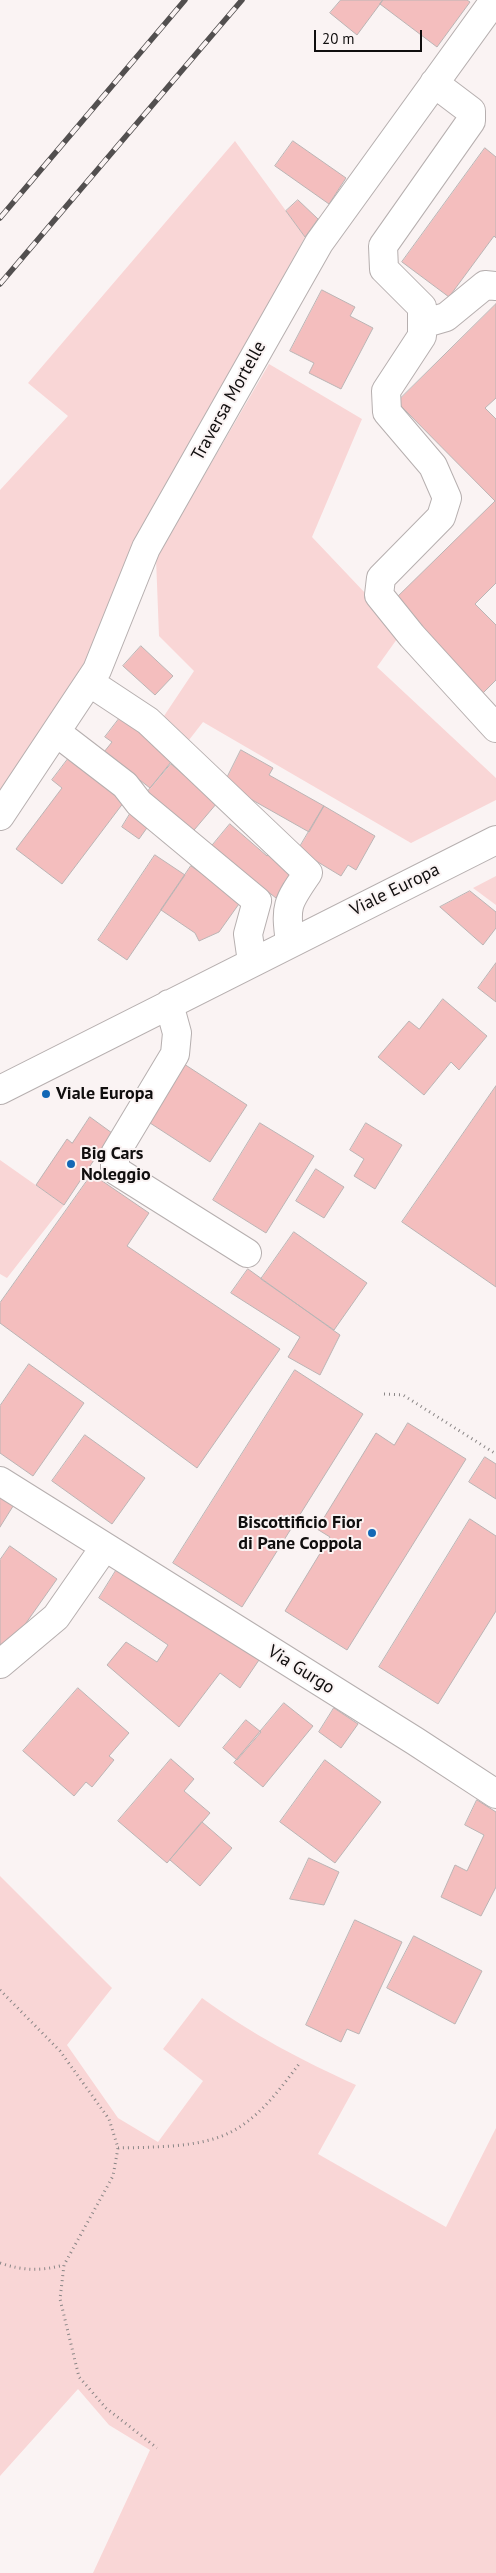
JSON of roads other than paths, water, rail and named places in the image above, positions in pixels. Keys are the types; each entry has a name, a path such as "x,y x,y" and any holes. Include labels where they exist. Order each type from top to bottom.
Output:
{"street":[{"name":"Traversa Mortelle","path":"0,816 97,670 146,548 314,250 491,5"},
{"path":"434,83 470,111 471,121 383,246 384,269 422,307 422,336 386,391 387,412 433,466 447,498 441,517 381,578 379,595 412,636 491,713"},
{"path":"422,324 446,317 485,285 496,286"},
{"path":"89,682 148,721 308,873 292,896 286,915 290,942"},
{"path":"56,732 125,785 139,803 258,901 248,934 252,962"},
{"name":"Viale Europa","path":"0,1090 290,942 496,840"},
{"path":"169,1004 177,1033 175,1054 115,1154 115,1170 247,1253"},
{"name":"Via Gurgo","path":"0,1481 104,1548 415,1741 496,1794"},
{"path":"0,1664 56,1618 104,1548"}],"railway":[{"path":"0,218 185,0"},
{"path":"0,284 242,0"}],"place":[{"name":"Viale Europa","path":"46,1094"},
{"name":"Big Cars Noleggio","path":"71,1164"},
{"name":"Biscottificio Fior di Pane Coppola","path":"372,1533"}]}
